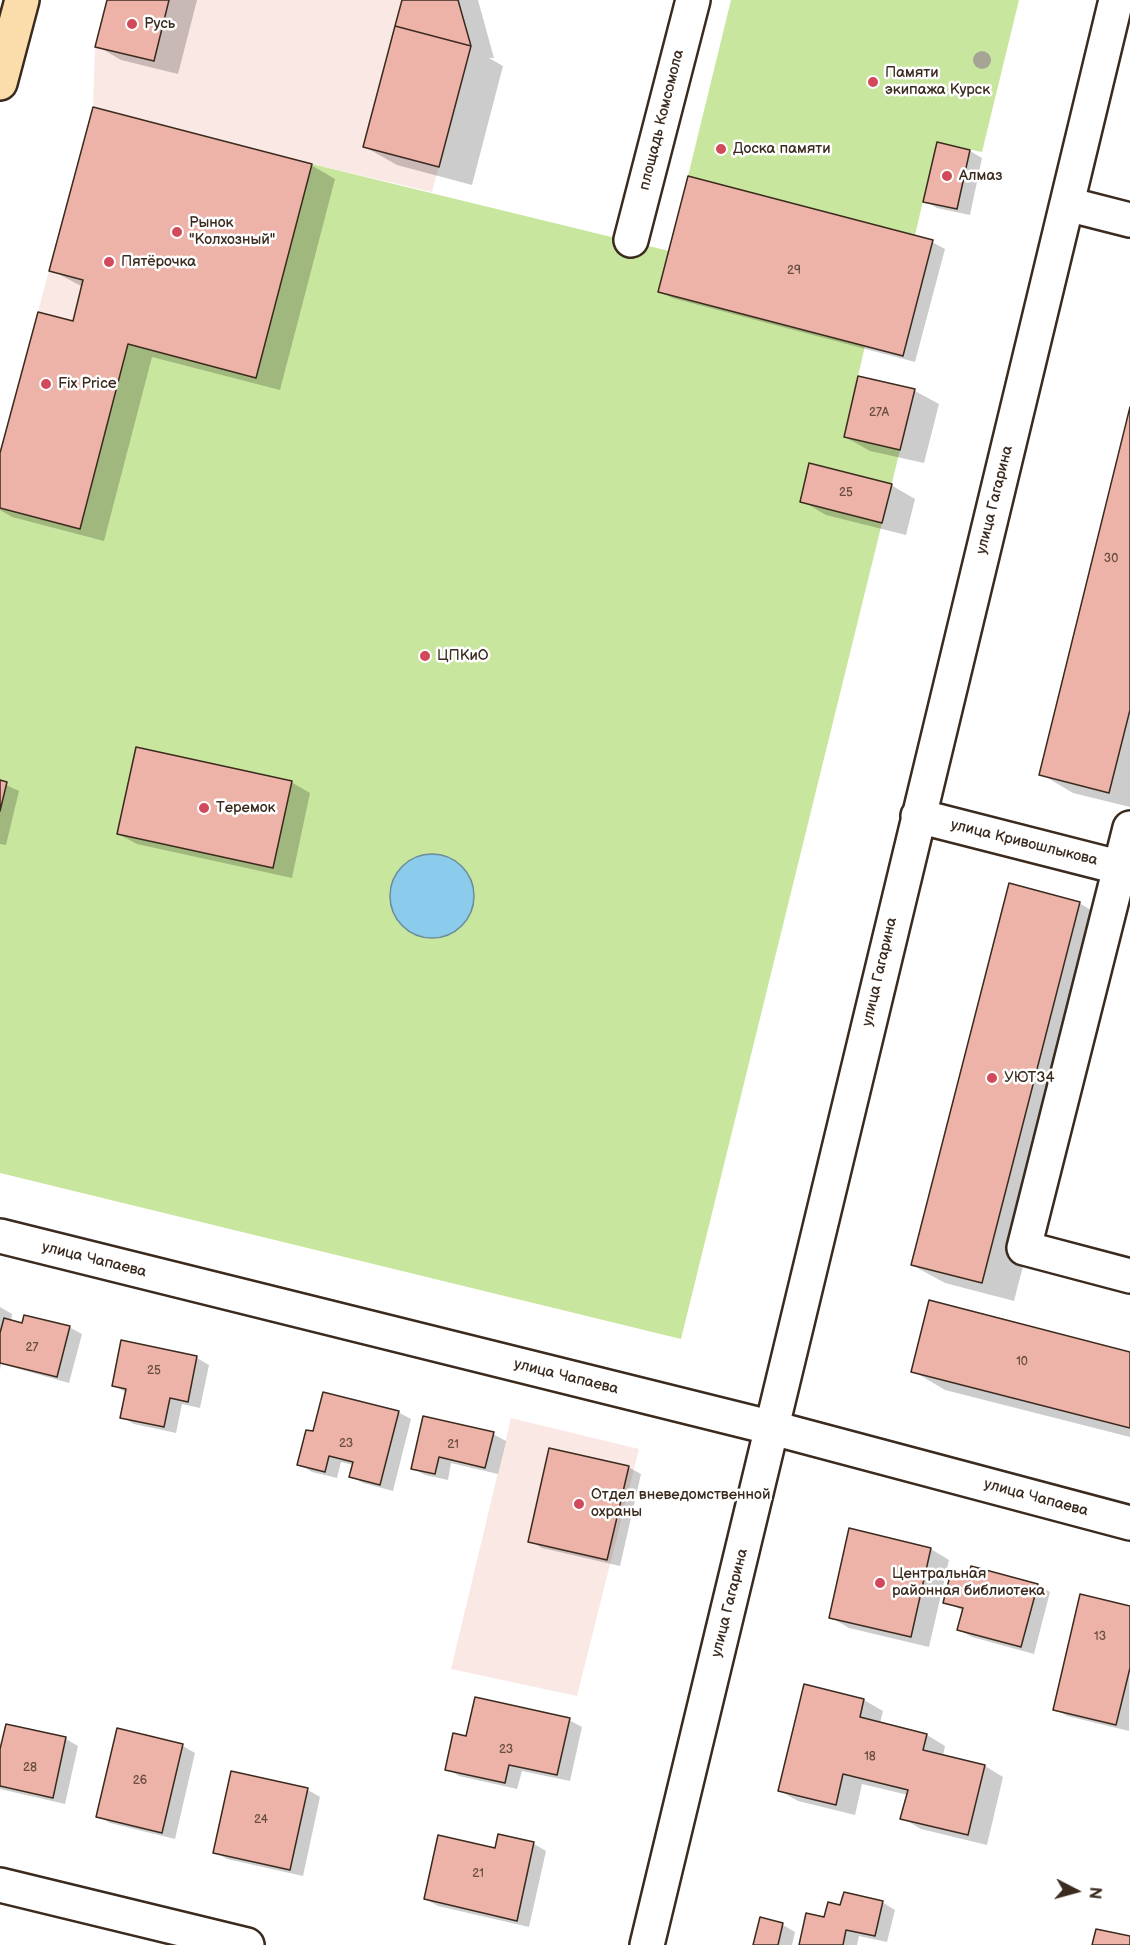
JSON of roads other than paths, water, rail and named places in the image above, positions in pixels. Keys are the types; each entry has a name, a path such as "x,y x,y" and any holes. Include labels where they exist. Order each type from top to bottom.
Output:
{"main road":[{"path":"0,83 22,0"}],"street":[{"name":"площадь Комсомола","path":"632,240 693,0"},
{"name":"улица Гагарина","path":"647,1945 1116,0"},
{"path":"1066,204 1130,220"},
{"name":"улица Кривошлыкова","path":"918,816 1125,868"},
{"path":"1130,828 1125,868 1024,1248 1130,1276"},
{"name":"улица Чапаева","path":"0,1236 772,1428 1130,1523"},
{"path":"0,1885 247,1945"}],"water":[{"path":"424,854 440,854 456,861 467,872 474,888 471,912 462,926 440,938 424,938 408,931 397,920 390,904 390,888 397,872 408,861"}],"place":[{"name":"Русь","path":"132,24"},
{"name":"Памяти экипажа Курск","path":"873,82"},
{"name":"Доска памяти","path":"721,149"},
{"name":"Алмаз","path":"947,176"},
{"name":"Рынок \"Колхозный\"","path":"177,232"},
{"name":"Пятёрочка","path":"109,262"},
{"name":"Fix Price","path":"46,384"},
{"name":"ЦПКиО","path":"425,656"},
{"name":"Теремок","path":"204,808"},
{"name":"УЮТ34","path":"992,1078"},
{"name":"Отдел вневедомственной охраны","path":"579,1504"},
{"name":"Центральная районная библиотека","path":"880,1583"}]}
